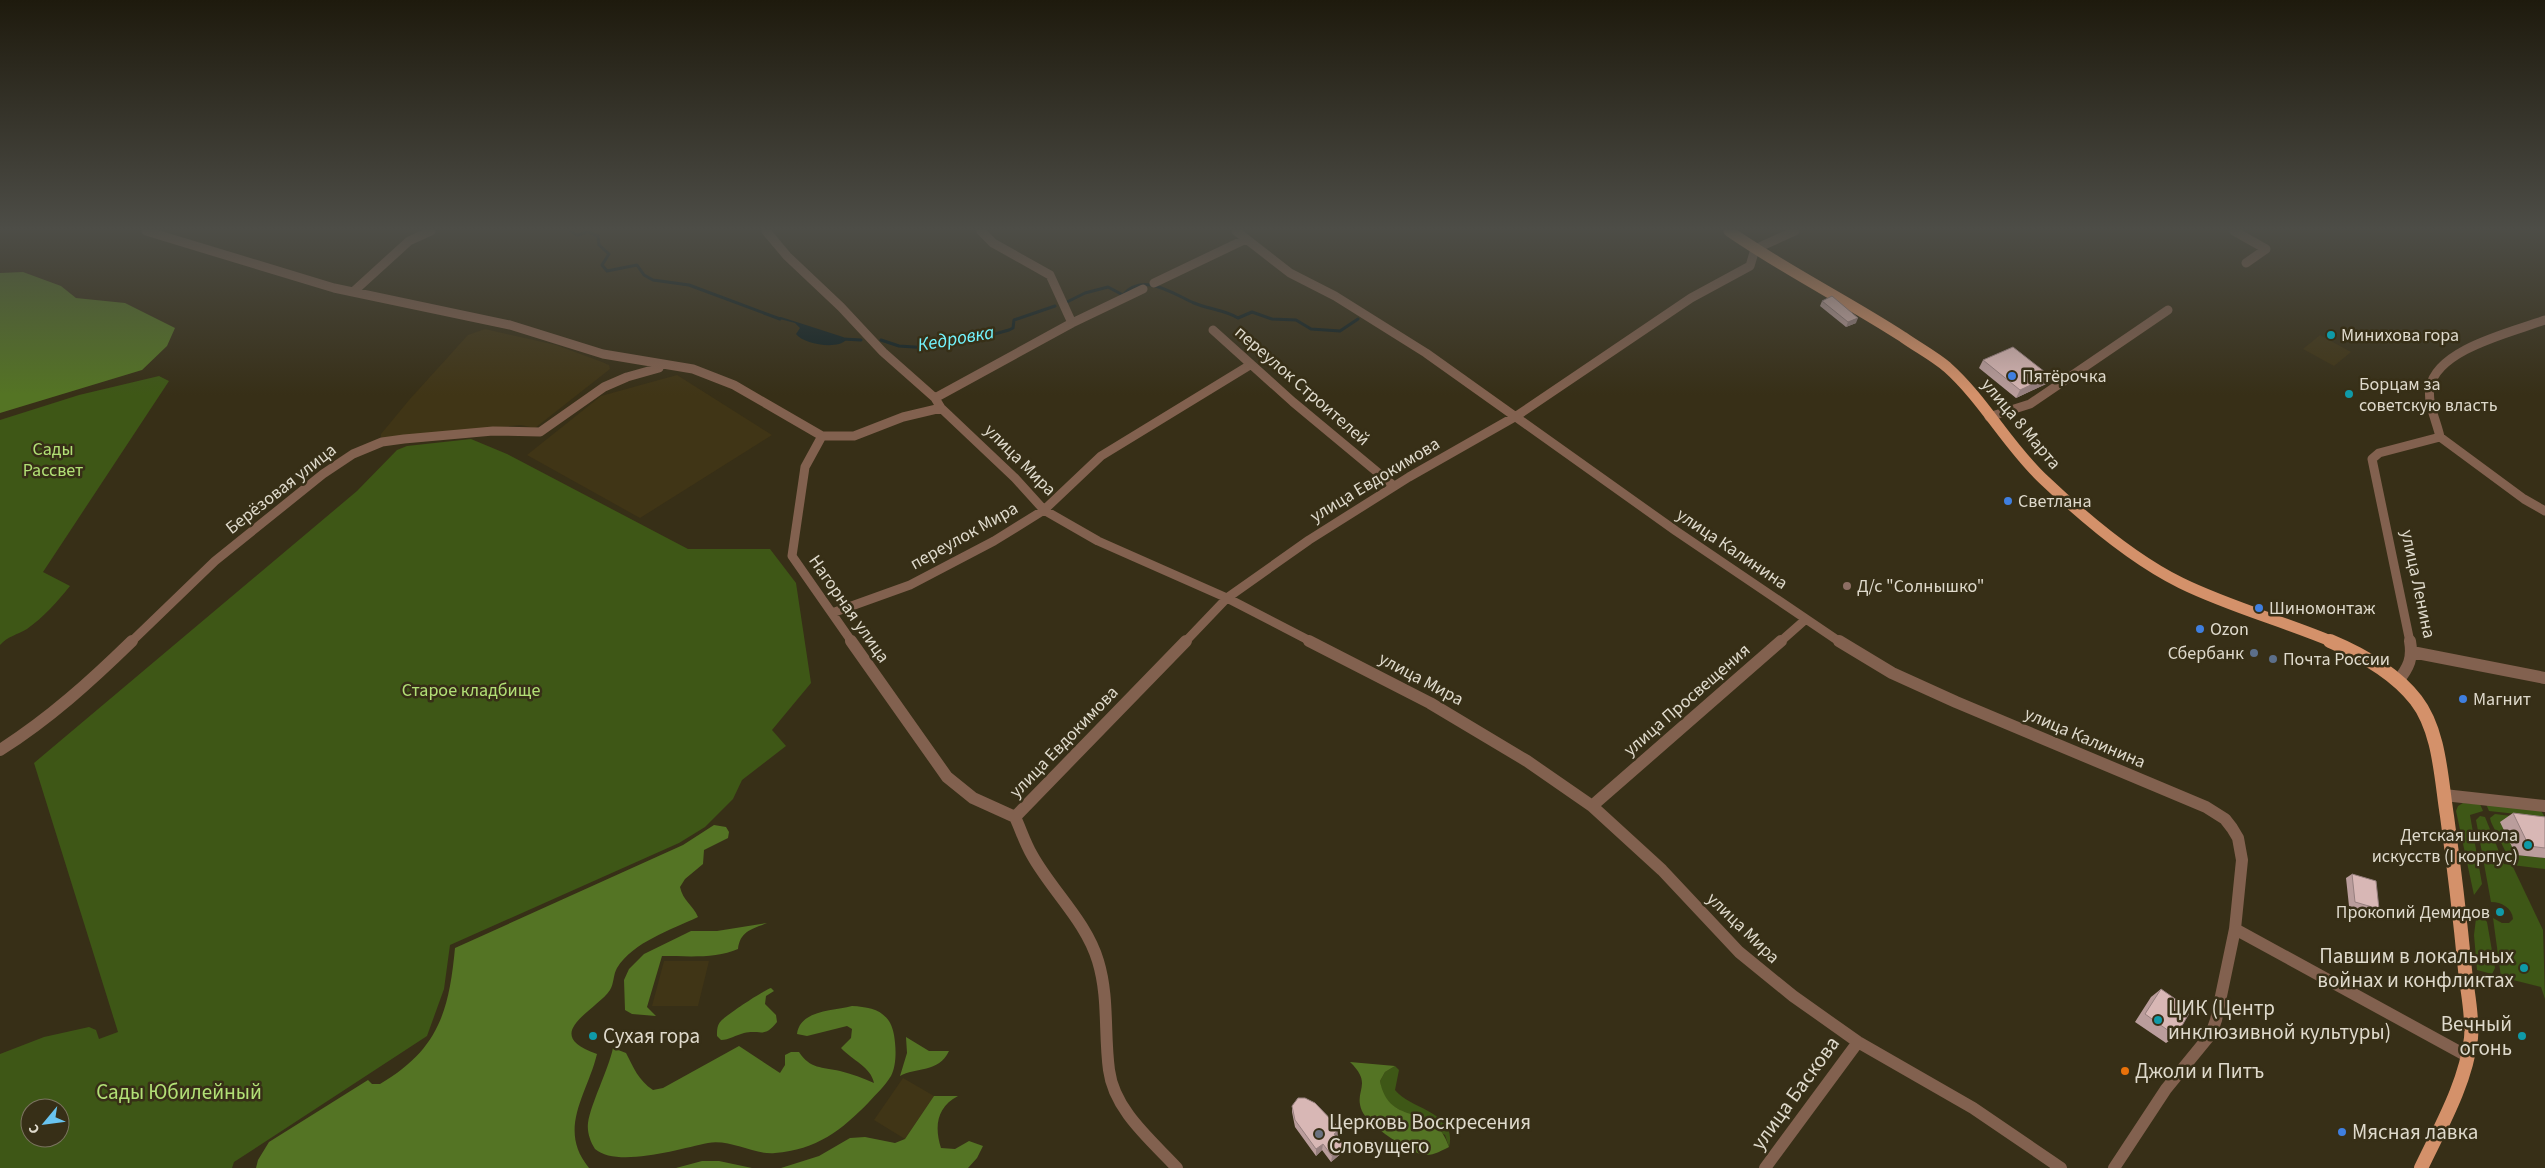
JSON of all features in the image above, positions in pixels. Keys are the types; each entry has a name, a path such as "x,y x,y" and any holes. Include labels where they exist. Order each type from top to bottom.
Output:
{"main road":[{"name":"улица 8 Марта","path":"1818,286 1874,318 1946,366 1969,389 2012,445 2058,492 2123,545 2157,569 2218,600 2345,646 2372,661 2398,681"},
{"path":"2398,681 2416,701 2431,730 2444,795 2458,894 2472,1037 2450,1105 2423,1167"}],"street":[{"path":"323,286 510,326 602,354 693,369 719,378 822,436 837,439 856,436 902,417 941,408"},
{"path":"353,292 360,286"},
{"name":"улица Мира","path":"818,286 883,352 934,398 941,408 1015,478 1044,510 1098,541 1228,598 1456,717 1527,761 1592,806 1662,870 1739,952 1793,996 1858,1042 1945,1090 2061,1168"},
{"path":"1055,286 1072,323"},
{"name":"улица Калинина","path":"1316,286 1426,353 1676,530 1846,647 1892,673 2206,807 2225,819 2238,838 2242,860 2235,929"},
{"name":"улица Евдокимова","path":"1015,816 1228,598 1295,548 1394,486 1516,416 1712,286"},
{"path":"934,398 1072,323 1143,288"},
{"path":"1989,416 2034,401 2168,310"},
{"path":"2545,320 2455,355 2438,370 2432,380 2430,395 2440,437 2508,488 2545,511"},
{"name":"переулок Строителей","path":"1213,330 1250,365 1394,486"},
{"name":"переулок Мира","path":"832,613 910,585 994,542 1044,510 1101,456 1250,365"},
{"name":"Берёзовая улица","path":"0,750 39,724 81,690 148,623 215,561 316,479 354,454 382,442 432,436 514,429 540,432 604,387 627,376 668,366"},
{"name":"Нагорная улица","path":"822,436 805,467 792,556 947,777 973,798 1015,816"},
{"name":"улица Ленина","path":"2398,681 2409,667 2412,652 2372,463 2374,456 2379,453 2440,437"},
{"name":"улица Просвещения","path":"1592,806 1806,619"},
{"path":"2412,652 2545,678"},
{"path":"2444,795 2545,806"},
{"path":"1015,816 1032,855 1082,927 1098,960 1107,1002 1109,1071 1116,1094 1129,1116 1176,1168"},
{"path":"2114,1168 2166,1089 2211,1034 2216,1020 2235,929 2467,1056"},
{"name":"улица Баскова","path":"1765,1168 1858,1042"}],"shaded area":[{"path":"781,317 843,337 846,340 835,345 806,341 796,334 800,328 795,323 776,318"},
{"path":"485,329 556,345 609,365 610,369 535,428 521,425 385,439 381,437 381,434 410,399 468,335"},
{"path":"2320,335 2351,352 2334,366 2303,349"},
{"path":"677,375 772,435 640,518 527,455 601,396"},
{"path":"664,961 709,961 698,1006 652,1006"},
{"path":"903,1078 934,1096 905,1139 874,1120"}],"green space":[{"path":"0,286 60,286 76,298 125,303 175,328 167,346 142,370 0,413"},
{"name":"Сады Рассвет","path":"159,376 169,381 43,572 70,586 39,619 27,629 0,645 0,420 79,395"},
{"name":"Старое кладбище","path":"471,439 507,454 688,549 770,549 796,583 811,683 772,730 786,746 742,780 733,799 705,827 679,843 450,945 444,989 427,1036 234,1162 232,1168 0,1168 0,1054 44,1037 89,1027 96,1030 99,1039 118,1032 34,763 357,491 397,450 407,446"},
{"path":"2463,803 2480,804 2483,811 2470,815 2482,884 2474,895 2456,811 2458,806"},
{"path":"2486,804 2541,811 2545,817 2489,811"},
{"path":"2495,814 2520,817 2515,855 2545,858 2545,869 2512,865 2491,822 2490,818"},
{"path":"2480,816 2485,817 2504,864 2512,865 2543,930 2545,999 2541,987 2501,977 2493,918 2502,923 2509,923 2513,919 2511,912 2506,906 2491,902 2476,820"},
{"path":"714,825 726,827 729,832 728,838 704,850 703,864 685,879 680,887 683,896 698,917 653,938 624,959 617,968 610,990 576,1022 572,1030 573,1039 580,1046 597,1054 577,1112 575,1126 575,1140 580,1154 589,1168 256,1168 258,1160 269,1142 368,1080 372,1084 380,1084 400,1071 428,1043 444,1010 449,991 455,948 683,845"},
{"path":"2477,910 2487,922 2495,968 2492,974 2477,970 2474,935"},
{"path":"767,923 744,934 738,949 729,952 701,956 662,956 647,1007 656,1016 632,1014 625,1010 624,980 629,969 644,954 691,931 717,931"},
{"path":"771,988 774,991 766,996 765,1004 776,1015 777,1022 773,1027 765,1032 749,1032 724,1040 717,1036 718,1026 724,1018"},
{"path":"852,1006 873,1009 889,1020 895,1040 896,1056 894,1066 889,1080 869,1102 838,1130 816,1143 790,1151 767,1153 717,1142 665,1153 633,1157 618,1157 605,1154 593,1146 588,1133 588,1123 592,1106 613,1048 626,1053 640,1078 653,1090 663,1088 739,1046 780,1073 785,1065 785,1055 791,1052 799,1052 803,1058 812,1064 822,1068 849,1073 874,1083 869,1072 841,1048 851,1038 852,1029 847,1026 807,1036 797,1034 799,1026 811,1016"},
{"path":"906,1037 929,1051 949,1051 939,1063 900,1076 907,1053"},
{"path":"1350,1062 1395,1066 1385,1072 1380,1081 1385,1096 1402,1111 1434,1124 1442,1133 1449,1147 1433,1154 1420,1154 1402,1145 1372,1124 1362,1111 1360,1104 1361,1076"},
{"path":"1395,1066 1399,1070 1395,1090 1402,1097 1440,1119 1447,1126 1450,1135 1449,1147 1445,1135 1404,1113 1386,1100 1380,1081 1385,1072"},
{"path":"934,1096 958,1096 951,1100 939,1118 938,1132 941,1148 955,1149 969,1141 983,1146 977,1158 968,1168 781,1168 819,1156 850,1138 865,1137 895,1143 905,1139"},
{"path":"702,1161 719,1161 752,1168 676,1168"}],"building":[{"path":"1832,296 1858,318 1848,322 1822,301"},
{"name":"Пятёрочка","path":"2013,347 2050,376 2020,390 1983,360"},
{"path":"2513,813 2545,817 2545,848 2529,846"},
{"path":"2352,874 2376,881 2379,909 2355,902"},
{"path":"2161,989 2191,1010 2176,1036 2145,1014"},
{"name":"Церковь Воскресения Словущего","path":"1298,1098 1305,1098 1315,1103 1340,1129 1334,1134 1344,1146 1332,1156 1323,1144 1316,1149 1295,1120 1292,1106"}],"waterway":[{"name":"Кедровка","path":"690,286 780,319"},
{"name":"Кедровка","path":"1067,302 1085,293 1108,287 1123,295 1131,288 1138,286"},
{"name":"Кедровка","path":"1151,286 1168,290 1194,303 1228,313 1238,318 1252,312 1272,319 1296,320 1311,329 1340,331 1358,319"},
{"name":"Кедровка","path":"881,340 899,346 929,348 944,342 969,341 1009,330 1013,328 1014,320 1055,306"},
{"name":"Кедровка","path":"843,339 861,340"}],"place":[{"name":"Минихова гора","path":"2331,335"},
{"name":"Пятёрочка","path":"2012,376"},
{"name":"Борцам за советскую власть","path":"2349,394"},
{"name":"Светлана","path":"2008,501"},
{"name":"Д/с \"Солнышко\"","path":"1847,586"},
{"name":"Шиномонтаж","path":"2259,608"},
{"name":"Ozon","path":"2200,629"},
{"name":"Сбербанк","path":"2254,653"},
{"name":"Почта России","path":"2273,659"},
{"name":"Магнит","path":"2463,699"},
{"name":"Детская школа искусств (I корпус)","path":"2528,845"},
{"name":"Прокопий Демидов","path":"2500,912"},
{"name":"Павшим в локальных войнах и конфликтах","path":"2524,968"},
{"name":"ЦИК (Центр инклюзивной культуры)","path":"2158,1020"},
{"name":"Сухая гора","path":"593,1036"},
{"name":"Вечный огонь","path":"2522,1036"},
{"name":"Джоли и Питъ","path":"2125,1071"},
{"name":"Мясная лавка","path":"2342,1132"},
{"name":"Церковь Воскресения Словущего","path":"1319,1134"}],"park label":[{"name":"Сады Юбилейный","path":"179,1092"}]}
